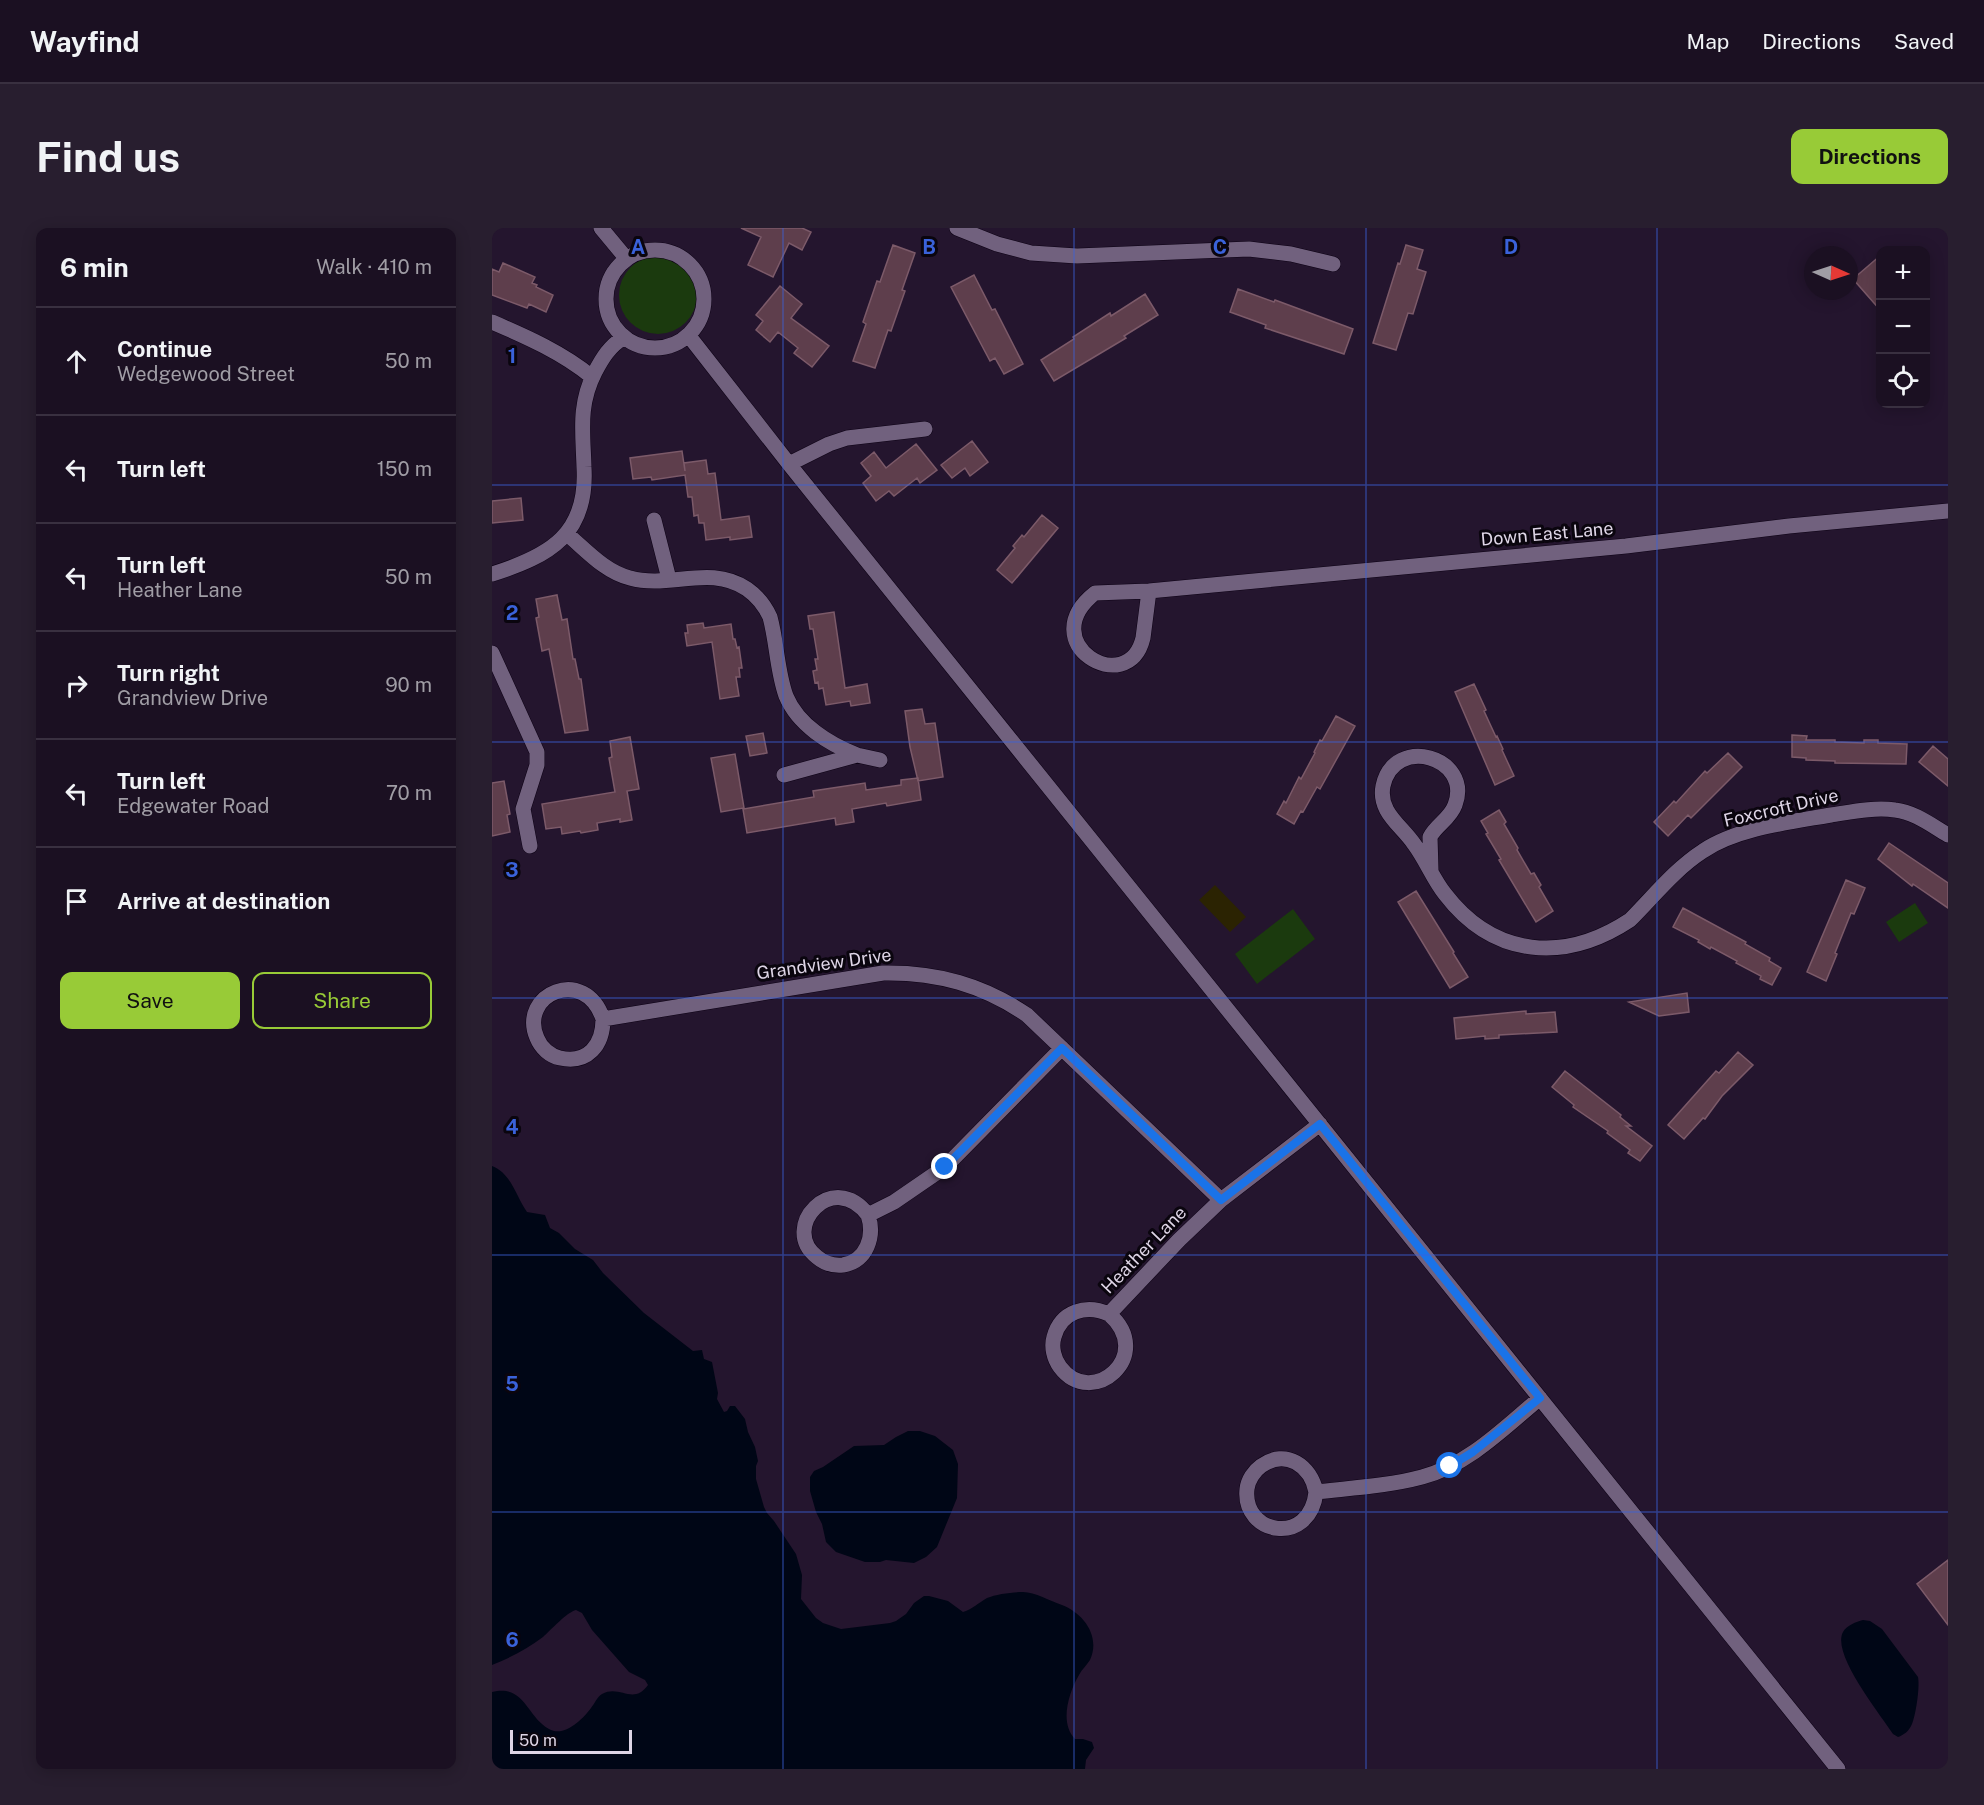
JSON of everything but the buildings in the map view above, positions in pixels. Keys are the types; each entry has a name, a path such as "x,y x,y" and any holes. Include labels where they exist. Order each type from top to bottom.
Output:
{"street":[{"path":"601,228 626,258"},
{"path":"957,228 997,244 1031,254 1087,256 1249,249 1291,254 1333,264"},
{"path":"658,249 674,252 689,261 699,274 704,290 705,307 699,323 688,336 676,344 662,348 648,348 634,344 616,328 610,318 606,302 608,285 615,270 626,258 641,251 658,249"},
{"path":"492,322 542,345 580,367 592,377"},
{"path":"688,336 1838,1769"},
{"path":"492,574 544,553 559,543 567,534 580,509 585,486 581,437 587,392 604,354 624,337"},
{"path":"789,464 829,444 847,438 925,429"},
{"name":"Down East Lane","path":"1149,591 1143,638 1136,654 1112,665 1098,663 1087,656 1077,642 1076,616 1087,599 1095,593 1149,591 1595,549 1789,526 1948,511"},
{"path":"654,520 669,579"},
{"path":"567,534 614,572 631,578 649,580 720,578 738,584 757,598 770,617 782,681 793,709 816,732 845,751 880,760"},
{"path":"492,653 537,752 537,765 523,809 530,846"},
{"path":"784,775 856,755"},
{"name":"Foxcroft Drive","path":"1431,870 1430,837 1455,807 1456,783 1451,772 1443,763 1425,756 1413,756 1401,761 1389,773 1384,785 1383,797 1392,819 1415,845 1436,882 1460,912 1482,929 1519,946 1556,948 1581,944 1621,926 1630,920 1695,856 1710,846 1735,836 1802,820 1884,809 1906,812 1948,835"},
{"name":"Grandview Drive","path":"603,1019 884,973 913,973 962,982 996,996 1026,1015 1221,1200"},
{"path":"563,990 585,993 594,1000 603,1019 603,1031 599,1043 591,1052 568,1060 545,1051 538,1042 534,1030 537,1008 552,993 563,990"},
{"path":"867,1215 894,1202 945,1167 1062,1048"},
{"name":"Heather Lane","path":"1109,1314 1221,1200 1320,1124"},
{"path":"842,1197 852,1200 867,1215 871,1225 871,1236 868,1246 854,1261 833,1265 814,1256 808,1248 804,1227 807,1216 822,1201 842,1197"},
{"name":"Heather Lane","path":"1086,1308 1098,1309 1109,1314 1118,1322 1124,1333 1125,1357 1110,1377 1099,1382 1086,1383 1074,1380 1064,1373 1057,1363 1053,1346 1056,1328 1069,1315 1086,1308"},
{"path":"1316,1492 1402,1482 1424,1477 1450,1466 1473,1452 1540,1398"},
{"path":"1279,1459 1300,1464 1314,1481 1316,1492 1315,1504 1310,1515 1301,1523 1290,1528 1272,1527 1256,1518 1247,1496 1252,1475 1269,1461 1279,1459"}],"green space":[{"path":"658,256 673,259 686,267 694,280 697,295 694,310 686,323 673,331 658,334 643,331 630,323 622,310 619,295 622,280 630,267 643,259"},
{"path":"1915,903 1928,923 1899,942 1886,922"},
{"path":"1293,909 1315,939 1257,984 1235,954"}],"sand":[{"path":"1215,885 1246,917 1230,932 1199,900"}],"water":[{"path":"492,1166 499,1169 509,1179 527,1212 545,1215 550,1228 559,1233 575,1249 593,1260 603,1273 644,1313 693,1351 702,1350 704,1359 712,1362 717,1399 724,1412 730,1406 735,1406 745,1419 755,1447 758,1461 756,1479 764,1507 796,1554 802,1575 801,1599 816,1618 841,1629 890,1623 906,1614 914,1603 924,1596 948,1601 963,1612 991,1597 1028,1592 1070,1609 1083,1620 1092,1634 1093,1651 1072,1690 1067,1707 1067,1725 1075,1739 1092,1742 1094,1748 1086,1760 1085,1769 492,1769 492,1692 512,1693 541,1723 549,1729 561,1731 578,1722 602,1694 615,1691 637,1694 648,1685 645,1680 629,1672 592,1630 582,1613 576,1610 531,1645 492,1665"},
{"path":"908,1431 920,1431 935,1436 953,1450 958,1464 957,1498 937,1547 926,1557 914,1563 886,1560 865,1562 836,1552 826,1542 810,1491 810,1477 814,1471 854,1446 884,1445"},
{"path":"1863,1620 1870,1621 1882,1629 1918,1677 1917,1700 1912,1724 1898,1737 1893,1734 1859,1684 1844,1655 1841,1642 1843,1632 1849,1626"}],"route":[{"path":"945,1167 1062,1048 1221,1200 1320,1124 1540,1398 1492,1438 1450,1466"}]}
